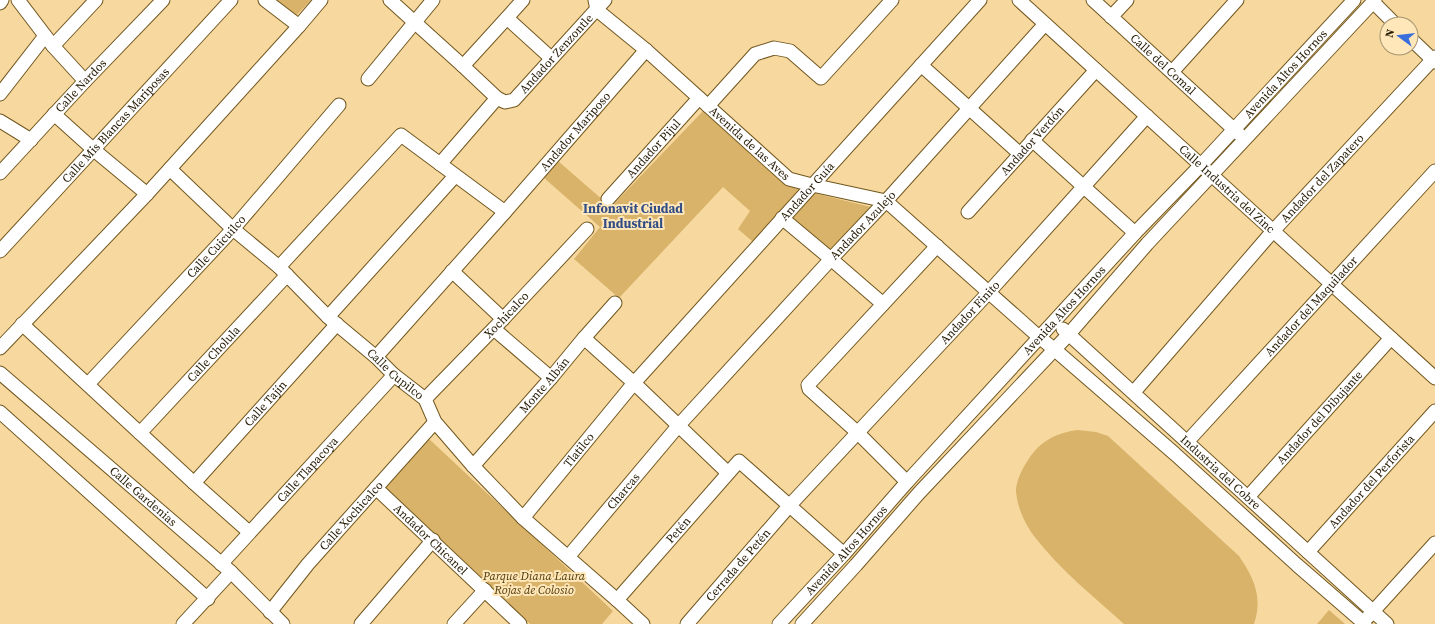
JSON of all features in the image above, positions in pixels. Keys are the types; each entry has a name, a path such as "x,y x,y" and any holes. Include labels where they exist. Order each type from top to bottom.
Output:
{"street":[{"path":"0,94 49,41 96,0"},
{"name":"Calle Nardos","path":"0,173 85,81 163,0"},
{"name":"Calle Mis Blancas Mariposas","path":"0,251 231,0"},
{"path":"265,0 299,26"},
{"path":"0,348 148,194 321,0"},
{"path":"376,357 505,212 440,164 497,98 390,0"},
{"path":"368,79 433,0"},
{"name":"Andador Pijul","path":"608,199 703,102 756,54 774,48 790,50 821,78 892,0"},
{"name":"Andador Guía","path":"634,383 980,0"},
{"name":"Calle Industria del Zinc","path":"1019,0 1435,378"},
{"name":"Calle del Comal","path":"1093,0 1246,139"},
{"path":"1111,17 1126,0"},
{"path":"1172,72 1236,0"},
{"name":"Avenida Altos Hornos","path":"779,624 1039,337 1354,0"},
{"path":"20,1 49,41 85,81"},
{"path":"463,66 507,18 520,1"},
{"path":"1374,1 1388,16"},
{"name":"Avenida Altos Hornos","path":"802,624 919,493 1069,334 1211,175 1374,1"},
{"name":"Avenida de las Aves","path":"599,3 646,50 789,179 812,186 886,201 1039,337"},
{"name":"Andador Zenzontle","path":"497,98 505,102 514,100 599,3"},
{"path":"507,18 551,58"},
{"name":"Andador Azulejo","path":"679,425 886,201 1045,24"},
{"path":"1419,46 1434,59"},
{"name":"Andador Mariposo","path":"505,212 646,50"},
{"name":"Andador del Zapatero","path":"1134,392 1273,231 1434,59"},
{"path":"921,65 1020,154"},
{"name":"Andador Verdón","path":"968,212 1096,70"},
{"name":"Calle Cuicuilco","path":"88,384 233,229 339,105"},
{"path":"54,114 94,150 148,194"},
{"name":"Andador Finito","path":"790,505 989,292 1147,116"},
{"path":"0,121 31,140"},
{"name":"Calle Cholula","path":"140,433 401,135 440,164"},
{"path":"1032,140 1135,233"},
{"name":"Calle Cupilco","path":"170,169 233,229 283,271 332,320 376,357 394,375 425,399 435,422 473,466 523,518 643,624"},
{"name":"Andador del Maquilador","path":"1187,442 1435,171"},
{"name":"Calle Tajín","path":"194,483 455,176"},
{"path":"782,218 883,304"},
{"name":"Xochicalco","path":"425,399 494,329 587,229"},
{"path":"907,482 858,433 809,389 808,386 937,246"},
{"path":"452,270 503,319"},
{"name":"Monte Albán","path":"473,466 615,303"},
{"name":"Industria del Cobre","path":"1055,321 1387,624"},
{"path":"22,324 249,532"},
{"path":"494,329 551,378"},
{"name":"Industria del Cobre","path":"1039,337 1175,454 1297,565 1364,623"},
{"path":"584,338 679,425 728,473"},
{"name":"Andador del Dibujante","path":"1248,497 1391,338"},
{"name":"Calle Gardenias","path":"0,373 226,568 283,624"},
{"name":"Calle Tlapacoya","path":"183,624 208,598 249,532 394,375"},
{"name":"Tlatilco","path":"523,518 634,383"},
{"name":"Andador del Perforista","path":"1308,552 1435,411"},
{"path":"0,412 208,598"},
{"name":"Calle Xochicalco","path":"270,612 308,564 435,422"},
{"name":"Charcas","path":"568,557 679,425"},
{"name":"Petén","path":"617,600 739,461 790,505"},
{"name":"Andador Chicanel","path":"376,488 433,540 520,624"},
{"path":"790,505 844,554"},
{"name":"Cerrada de Petén","path":"687,624 790,505"},
{"path":"361,624 433,540"},
{"path":"1364,623 1435,543"},
{"path":"454,624 485,590"}],"green space":[{"path":"267,0 311,0 293,19"},
{"path":"703,111 784,184 801,190 871,207 823,259 774,219 753,242 738,229 750,211 723,187 619,298 574,259 600,227 544,178 558,161 611,207"},
{"path":"1078,430 1096,432 1108,436 1239,556 1249,572 1256,588 1258,605 1254,624 1124,624 1054,560 1034,536 1025,521 1018,503 1016,487 1024,467 1033,453 1043,443 1063,433"},
{"name":"Parque Diana Laura Rojas de Colosio","path":"428,438 613,611 602,624 530,624 385,487"},
{"path":"1329,610 1345,624 1317,624"}],"district":[{"name":"Infonavit Ciudad Industrial","path":"633,216"}]}
